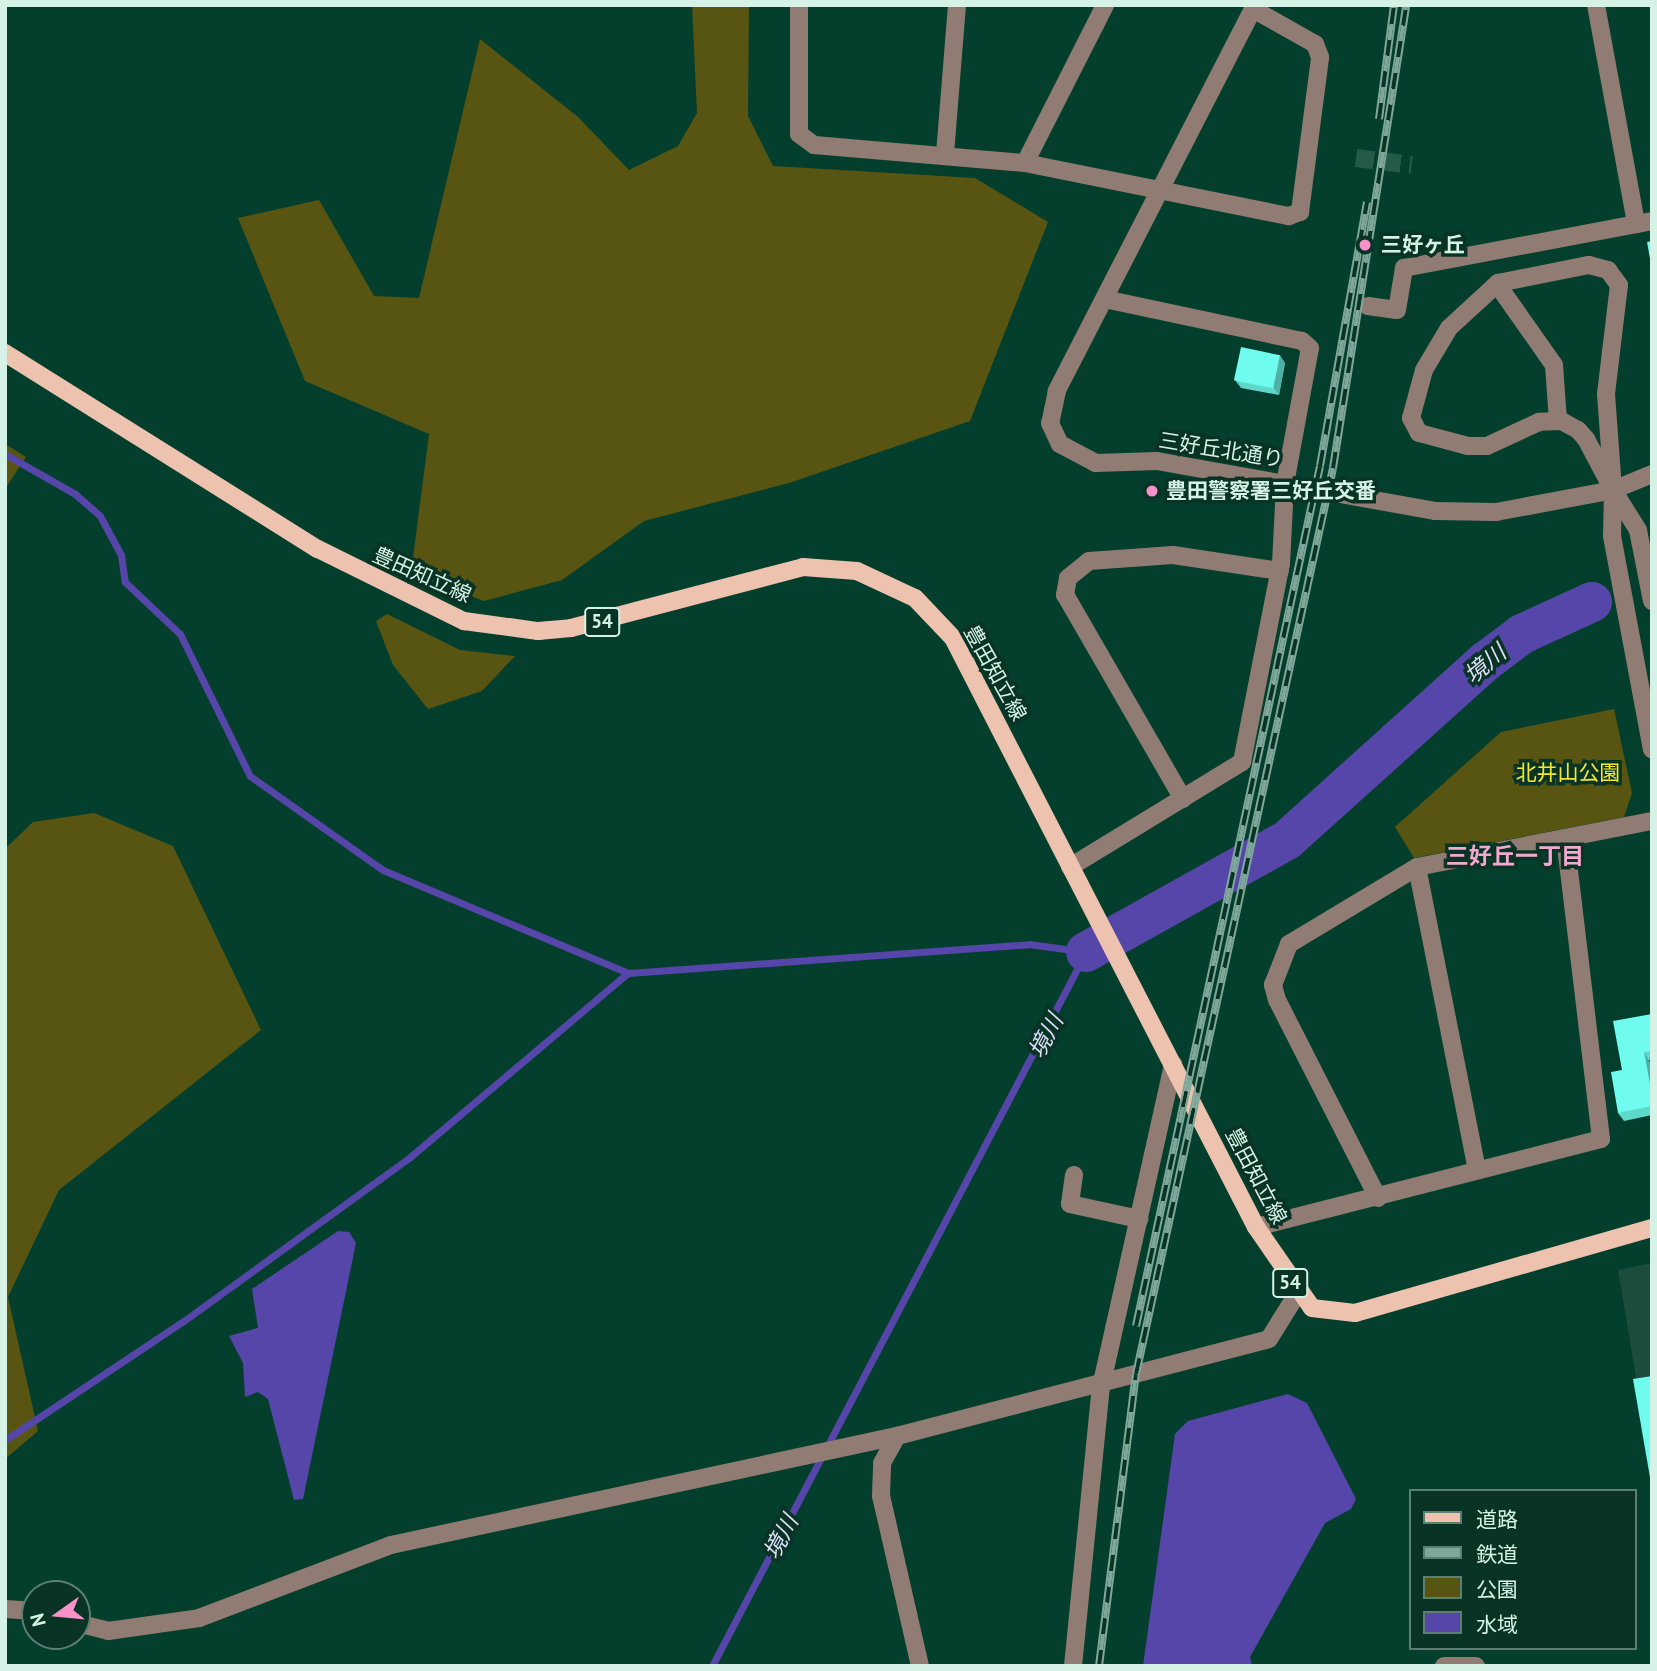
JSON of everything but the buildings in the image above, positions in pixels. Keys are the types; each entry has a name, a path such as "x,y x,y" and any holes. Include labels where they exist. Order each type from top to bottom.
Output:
{"main road":[{"name":"豊田知立線","path":"5,353 318,549 464,621 514,629 571,628 803,567 857,571 915,598 953,638 1070,867 1112,942 1256,1227 1297,1294"},
{"name":"54","path":"1297,1294 1312,1308 1354,1313 1652,1228"}],"street":[{"path":"799,5 803,140 1025,163 1289,216 1300,212 1320,57 1315,44 1254,7"},
{"path":"945,154 957,5"},
{"path":"1025,163 1105,5"},
{"path":"1368,306 1397,310 1404,268 1644,222 1596,5"},
{"name":"三好丘北通り","path":"1254,7 1053,402 1051,432 1059,444 1095,463 1157,461 1435,511 1496,512 1613,490 1652,474"},
{"path":"1652,601 1638,530 1613,490 1586,439 1558,421 1539,422 1487,446 1468,446 1419,433 1411,418 1424,370 1449,328 1497,284 1589,265 1608,270 1619,285 1606,394 1613,490 1612,536 1652,748"},
{"path":"1497,284 1554,365 1558,421"},
{"path":"1070,867 1242,762 1280,571 1285,484 1310,348 1302,341 1104,299"},
{"path":"1183,799 1065,595 1068,578 1089,561 1173,555 1280,571"},
{"path":"1378,1198 1273,985 1289,944 1417,867 1652,821"},
{"path":"1256,1227 1378,1198 1605,1134 1566,838"},
{"path":"1417,867 1477,1169"},
{"path":"1073,1666 1101,1387 1173,1064"},
{"path":"1074,1175 1070,1203 1139,1219"},
{"path":"91,1627 108,1631 199,1618 391,1545 812,1451 897,1436 1101,1387 1269,1339 1297,1294"},
{"path":"897,1436 881,1463 881,1496 920,1666"},
{"path":"1444,1666 1476,1666"}],"shaded area":[{"path":"1652,1263 1652,1473 1618,1270"}],"green space":[{"path":"692,5 749,5 748,116 773,166 975,178 1048,222 970,421 789,483 644,521 562,580 484,601 411,573 429,434 305,381 238,218 319,200 374,296 419,298 480,39 578,117 629,170 678,146 697,113"},
{"path":"5,444 26,457 5,489"},
{"path":"387,614 460,650 515,656 482,691 428,709 393,665 376,621"},
{"name":"北井山公園","path":"1614,709 1632,793 1624,817 1414,858 1395,827 1501,732"},
{"path":"94,813 173,846 261,1030 59,1190 8,1297 38,1431 5,1459 5,849 33,822"}],"water":[{"path":"338,1231 349,1232 356,1243 303,1499 294,1500 268,1399 258,1392 245,1397 243,1363 229,1336 258,1328 252,1289"},
{"path":"1288,1394 1307,1403 1356,1499 1351,1509 1325,1523 1250,1657 1252,1666 1143,1666 1175,1434 1188,1421"}],"waterway":[{"path":"5,454 75,494 100,516 121,555 125,582 180,634 250,776 383,870 628,973 1029,944 1086,952 712,1666"},
{"name":"境川","path":"1086,952 1287,840 1486,661 1522,634 1592,602"},
{"path":"5,1440 185,1320 410,1157 628,973"}],"tunnel":[{"path":"1356,158 1412,165"}],"railway":[{"path":"1379,119 1394,5"},
{"path":"1099,1666 1136,1374 1333,468 1406,5"},
{"path":"1136,1326 1320,466 1367,202"}],"place":[{"name":"三好ヶ丘","path":"1365,245"},
{"name":"豊田警察署三好丘交番","path":"1152,491"}],"district":[{"name":"三好丘一丁目","path":"1515,856"}]}
